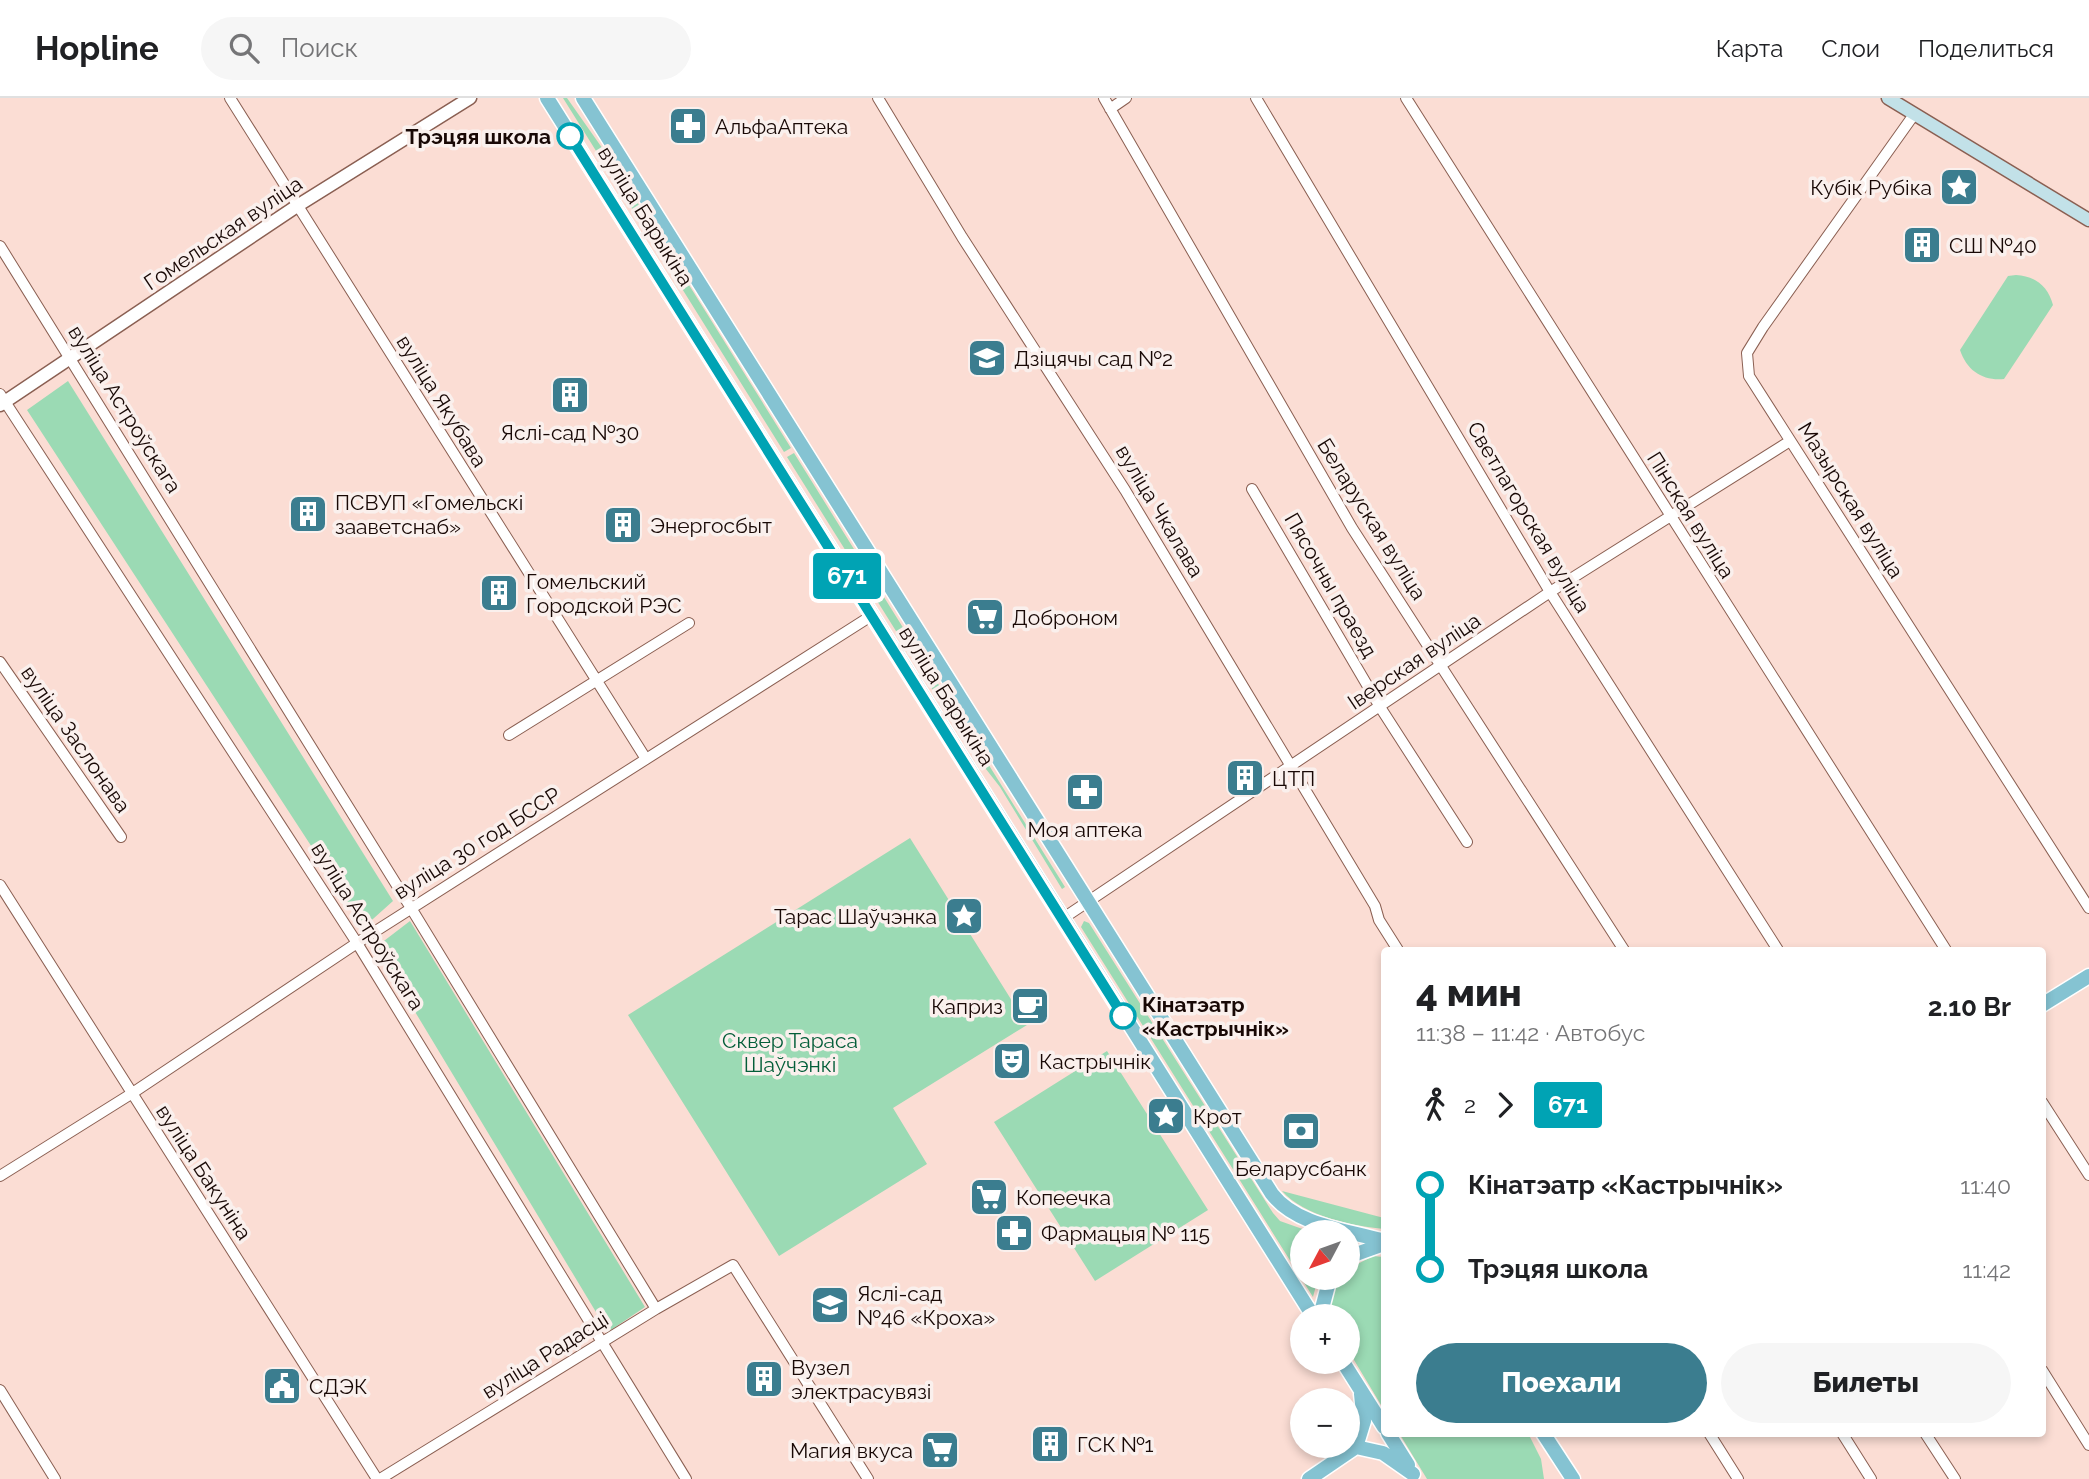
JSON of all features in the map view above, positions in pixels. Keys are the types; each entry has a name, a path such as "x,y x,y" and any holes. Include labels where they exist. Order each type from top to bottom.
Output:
{"main road":[{"name":"вуліца Барыкіна","path":"547,98 1305,1304"},
{"name":"вуліца Барыкіна","path":"583,98 1282,1206 1306,1219 1381,1242"},
{"path":"1888,98 1913,116 2089,220"},
{"path":"2046,1003 2089,976"},
{"path":"1360,1252 1381,1244"},
{"path":"1351,1374 1381,1422"},
{"path":"1360,1394 1364,1421 1360,1434"},
{"path":"1390,1437 1415,1477"},
{"path":"1546,1437 1573,1479"},
{"path":"1360,1448 1383,1453 1415,1477"},
{"path":"1555,1450 1558,1479"},
{"path":"1309,1479 1340,1458"}],"street":[{"name":"вуліца Якубава","path":"230,98 646,759"},
{"name":"Гомельская вуліца","path":"2,400 297,206 470,98"},
{"name":"вуліца Чкалава","path":"878,98 962,237 1125,490 1375,906 1379,920 1396,947"},
{"name":"Беларуская вуліца","path":"1104,98 1352,528 1621,947"},
{"path":"1110,109 1126,98"},
{"name":"Светлагорская вуліца","path":"1256,98 1550,592 1776,947"},
{"name":"Пінская вуліца","path":"1406,98 1944,947"},
{"name":"Мазырская вуліца","path":"1913,116 1849,202 1747,353 1749,376 2089,908"},
{"name":"вуліца Астроўскага","path":"0,246 71,357 656,1309"},
{"name":"вуліца Астроўскага","path":"2,400 357,943 686,1479"},
{"name":"Іверская вуліца","path":"1062,919 1550,592 1790,441"},
{"name":"Пясочны праезд","path":"1252,489 1380,707 1467,842"},
{"name":"вуліца 30 год БССР","path":"0,1176 131,1094 411,908 872,616"},
{"path":"509,735 689,622"},
{"name":"вуліца Заслонава","path":"0,662 121,838"},
{"name":"вуліца Бакуніна","path":"0,885 378,1479"},
{"path":"2046,1108 2089,1175"},
{"name":"вуліца Радасці","path":"378,1479 733,1265 869,1479"},
{"path":"2046,1376 2089,1445"},
{"path":"0,1390 55,1479"},
{"path":"1712,1437 1738,1479"},
{"path":"1845,1437 1871,1479"},
{"path":"1928,1437 1955,1479"}],"green space":[{"path":"563,98 567,98 612,162 791,448 784,452"},
{"path":"2008,276 2029,277 2040,283 2048,292 2053,305 2004,379 1989,378 1971,369 1960,350"},
{"path":"68,381 393,901 364,927 27,410"},
{"path":"794,453 1065,887 1062,889 1000,787 968,746 787,457"},
{"name":"Сквер Тараса Шаўчэнкі","path":"910,838 1027,1025 893,1108 927,1164 779,1256 628,1015"},
{"path":"410,921 645,1307 608,1332 376,947"},
{"path":"1084,921 1089,923 1273,1213 1280,1221 1290,1225 1290,1260 1081,927"},
{"path":"1107,1051 1208,1210 1095,1281 994,1122"},
{"path":"1282,1191 1381,1217 1381,1229 1360,1225 1360,1220 1336,1220 1303,1207"},
{"path":"1373,1256 1381,1257 1381,1405 1360,1370 1360,1304 1330,1304 1334,1290 1360,1290 1360,1263"},
{"path":"1401,1437 1530,1437 1541,1459 1544,1479 1427,1479"}],"bus line":[{"name":"671","path":"570,136 1123,1016"}],"place":[{"name":"АльфаАптека","path":"688,126"},
{"name":"Трэцяя школа","path":"570,136"},
{"name":"Кубік Рубіка","path":"1959,187"},
{"name":"СШ №40","path":"1922,245"},
{"name":"Дзіцячы сад №2","path":"987,358"},
{"name":"Яслі-сад №30","path":"570,395"},
{"name":"ПСВУП «Гомельскі зааветснаб»","path":"308,514"},
{"name":"Энергосбыт","path":"623,525"},
{"name":"Гомельский Городской РЭС","path":"499,593"},
{"name":"Доброном","path":"985,617"},
{"name":"ЦТП","path":"1245,778"},
{"name":"Моя аптека","path":"1085,792"},
{"name":"Тарас Шаўчэнка","path":"964,916"},
{"name":"Каприз","path":"1030,1006"},
{"name":"Кінатэатр «Кастрычнік»","path":"1123,1016"},
{"name":"Кастрычнік","path":"1012,1061"},
{"name":"Крот","path":"1166,1116"},
{"name":"Беларусбанк","path":"1301,1131"},
{"name":"Копеечка","path":"989,1197"},
{"name":"Фармацыя № 115","path":"1014,1233"},
{"name":"Яслі-сад №46 «Кроха»","path":"830,1305"},
{"name":"Вузел электрасувязі","path":"764,1379"},
{"name":"СДЭК","path":"282,1386"},
{"name":"ГСК №1","path":"1050,1444"},
{"name":"Магия вкуса","path":"940,1450"}]}
